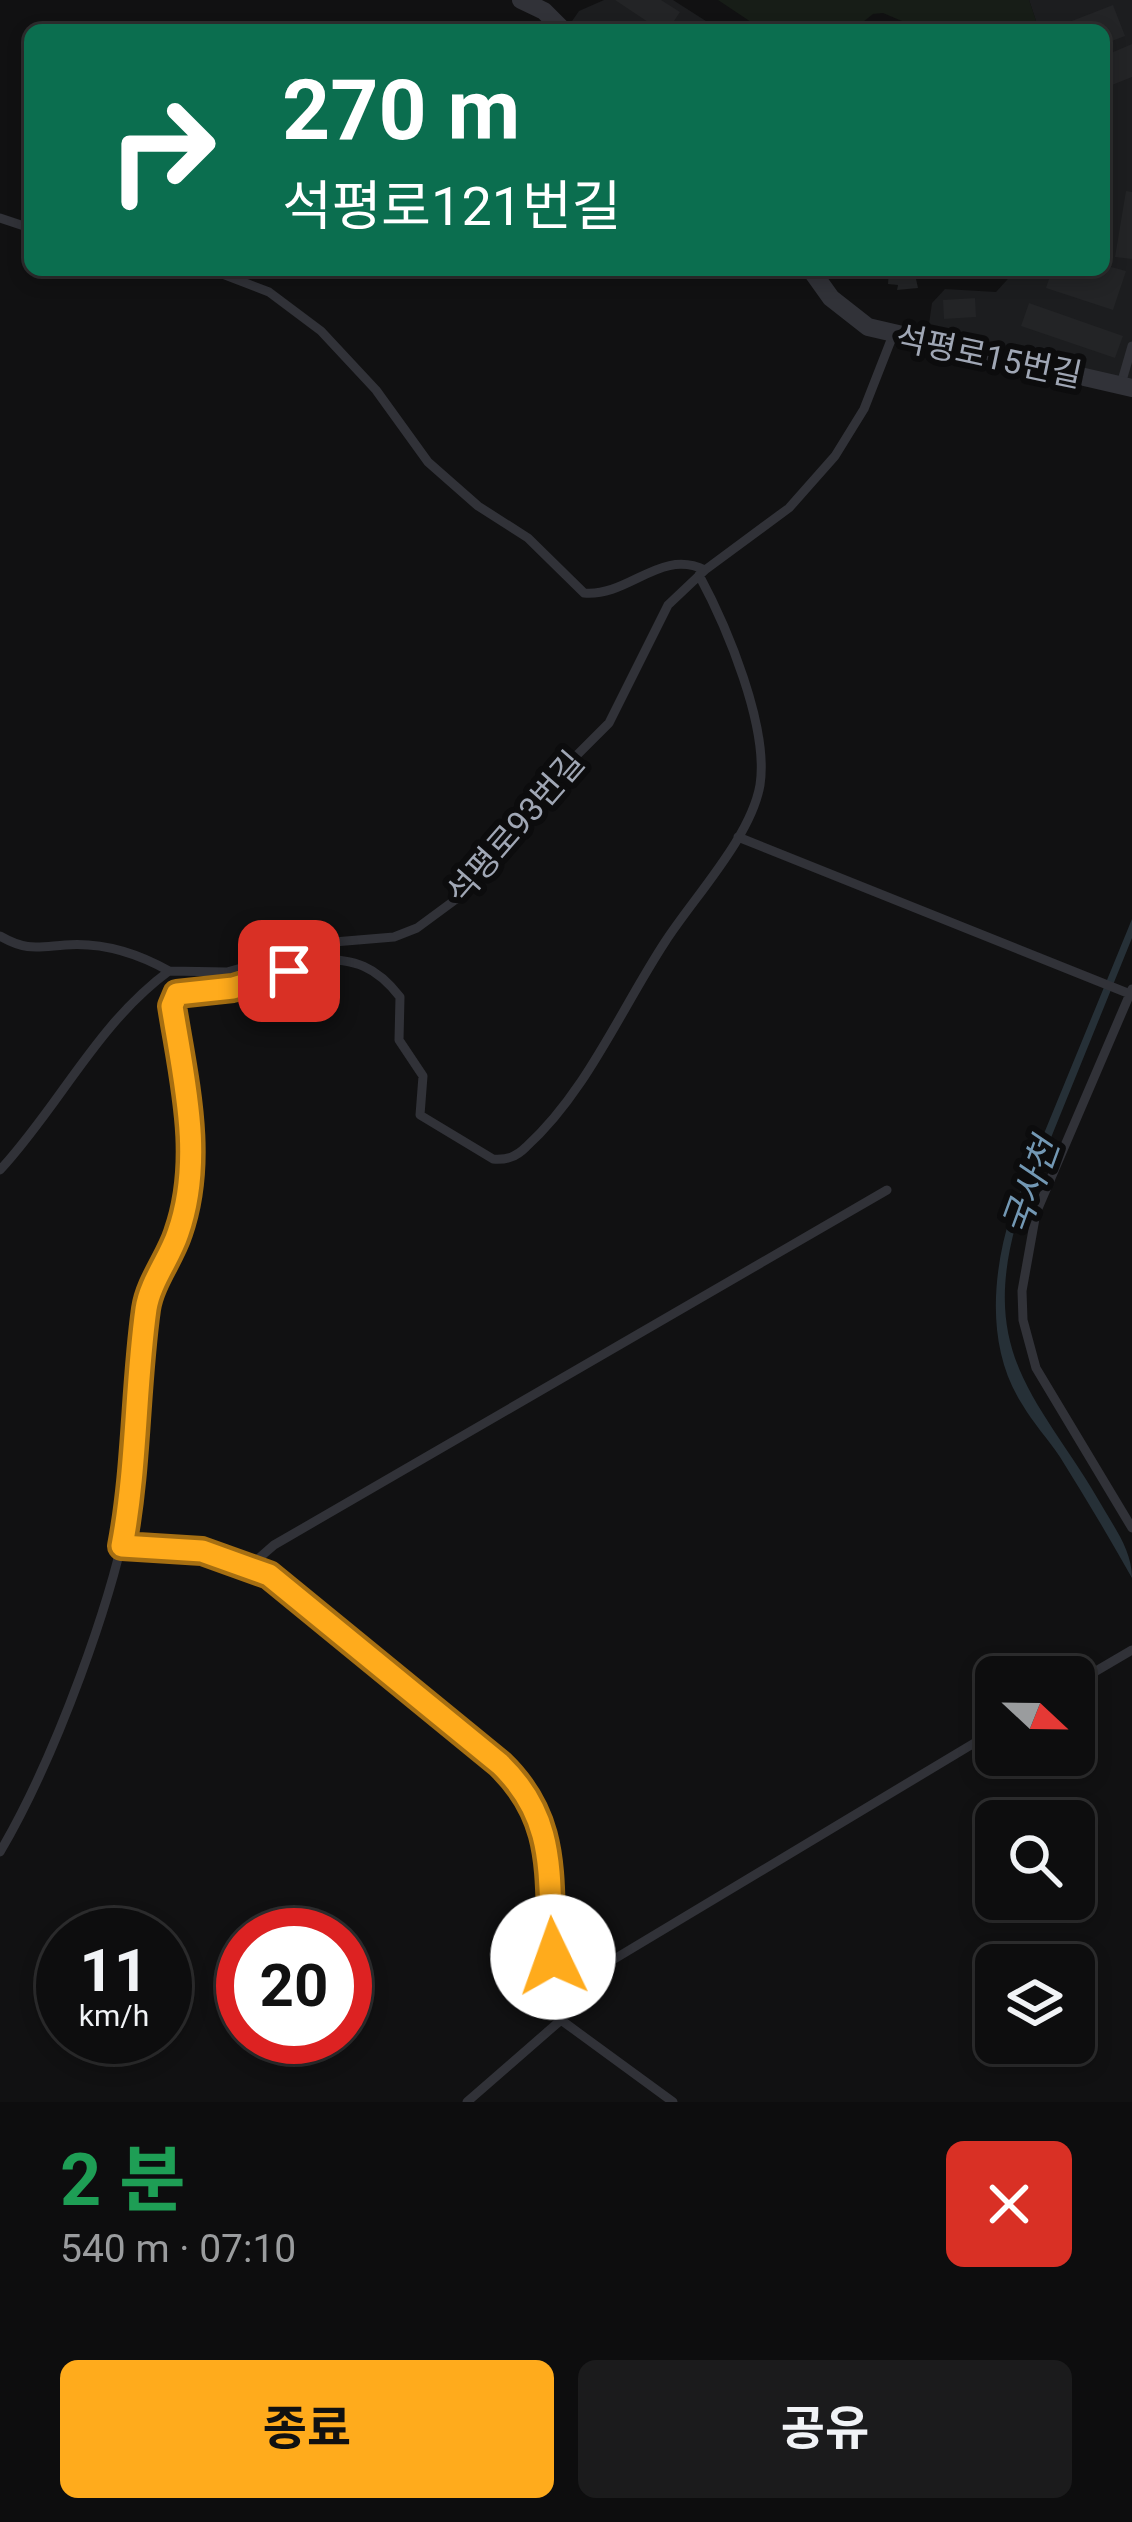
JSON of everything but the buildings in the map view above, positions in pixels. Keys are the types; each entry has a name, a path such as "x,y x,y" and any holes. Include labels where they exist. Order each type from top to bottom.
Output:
{"street":[{"path":"521,0 542,6"},
{"name":"석평로15번길","path":"816,276 846,312 868,327 1126,386"}],"lane":[{"path":"0,1852 62,1714 122,1546 136,1456 146,1302 178,1235 189,1181 188,1089 172,1006 177,994 261,981 317,959 358,961 392,986 404,1005 399,1040 423,1076 420,1114 480,1154 505,1160 528,1146 566,1099 738,837 759,789 760,747 702,573 679,562 600,595 584,593 528,538 478,506 428,462 345,353 296,309 228,276"},
{"name":"석평로93번길","path":"0,936 36,951 65,945 123,950 169,971 188,974 263,965 314,946 394,938 417,928 455,900 524,809 609,723 668,605 702,573 778,518 835,457 864,409 893,335"},
{"name":"석평로15번길","path":"1126,386 1132,346"},
{"path":"738,837 1128,991 1036,1213 1022,1292 1022,1320 1036,1368 1132,1528"},
{"path":"314,946 317,959"},
{"path":"0,1170 52,1108 112,1020 169,971"},
{"path":"188,974 192,991"},
{"path":"251,1565 274,1545 887,1190"},
{"path":"122,1546 202,1551 251,1565 337,1628 500,1764 539,1814 548,1852 561,2020 673,2102"},
{"path":"1095,1672 1132,1650"},
{"path":"556,1994 975,1743"},
{"path":"467,2102 561,2020"}],"shaded area":[{"path":"604,0 673,0 711,24 570,24 579,11"},
{"path":"718,0 1029,0 1037,24 909,24 883,13 860,24 754,24"},
{"path":"1029,0 1132,0 1132,380 928,331 932,303 945,289 996,292 1011,276 1110,276 1110,24 1037,24"}],"water":[{"name":"국사천","path":"1132,919 1132,938 1016,1224 1006,1271 1005,1311 1023,1378 1119,1535 1132,1578 1010,1382 996,1310 1000,1261 1011,1214"}],"route":[{"path":"289,971 233,988 177,994 172,1006 188,1089 189,1181 178,1235 146,1302 133,1490 122,1546 202,1551 269,1575 500,1764 527,1794 546,1836 553,1957"}]}
